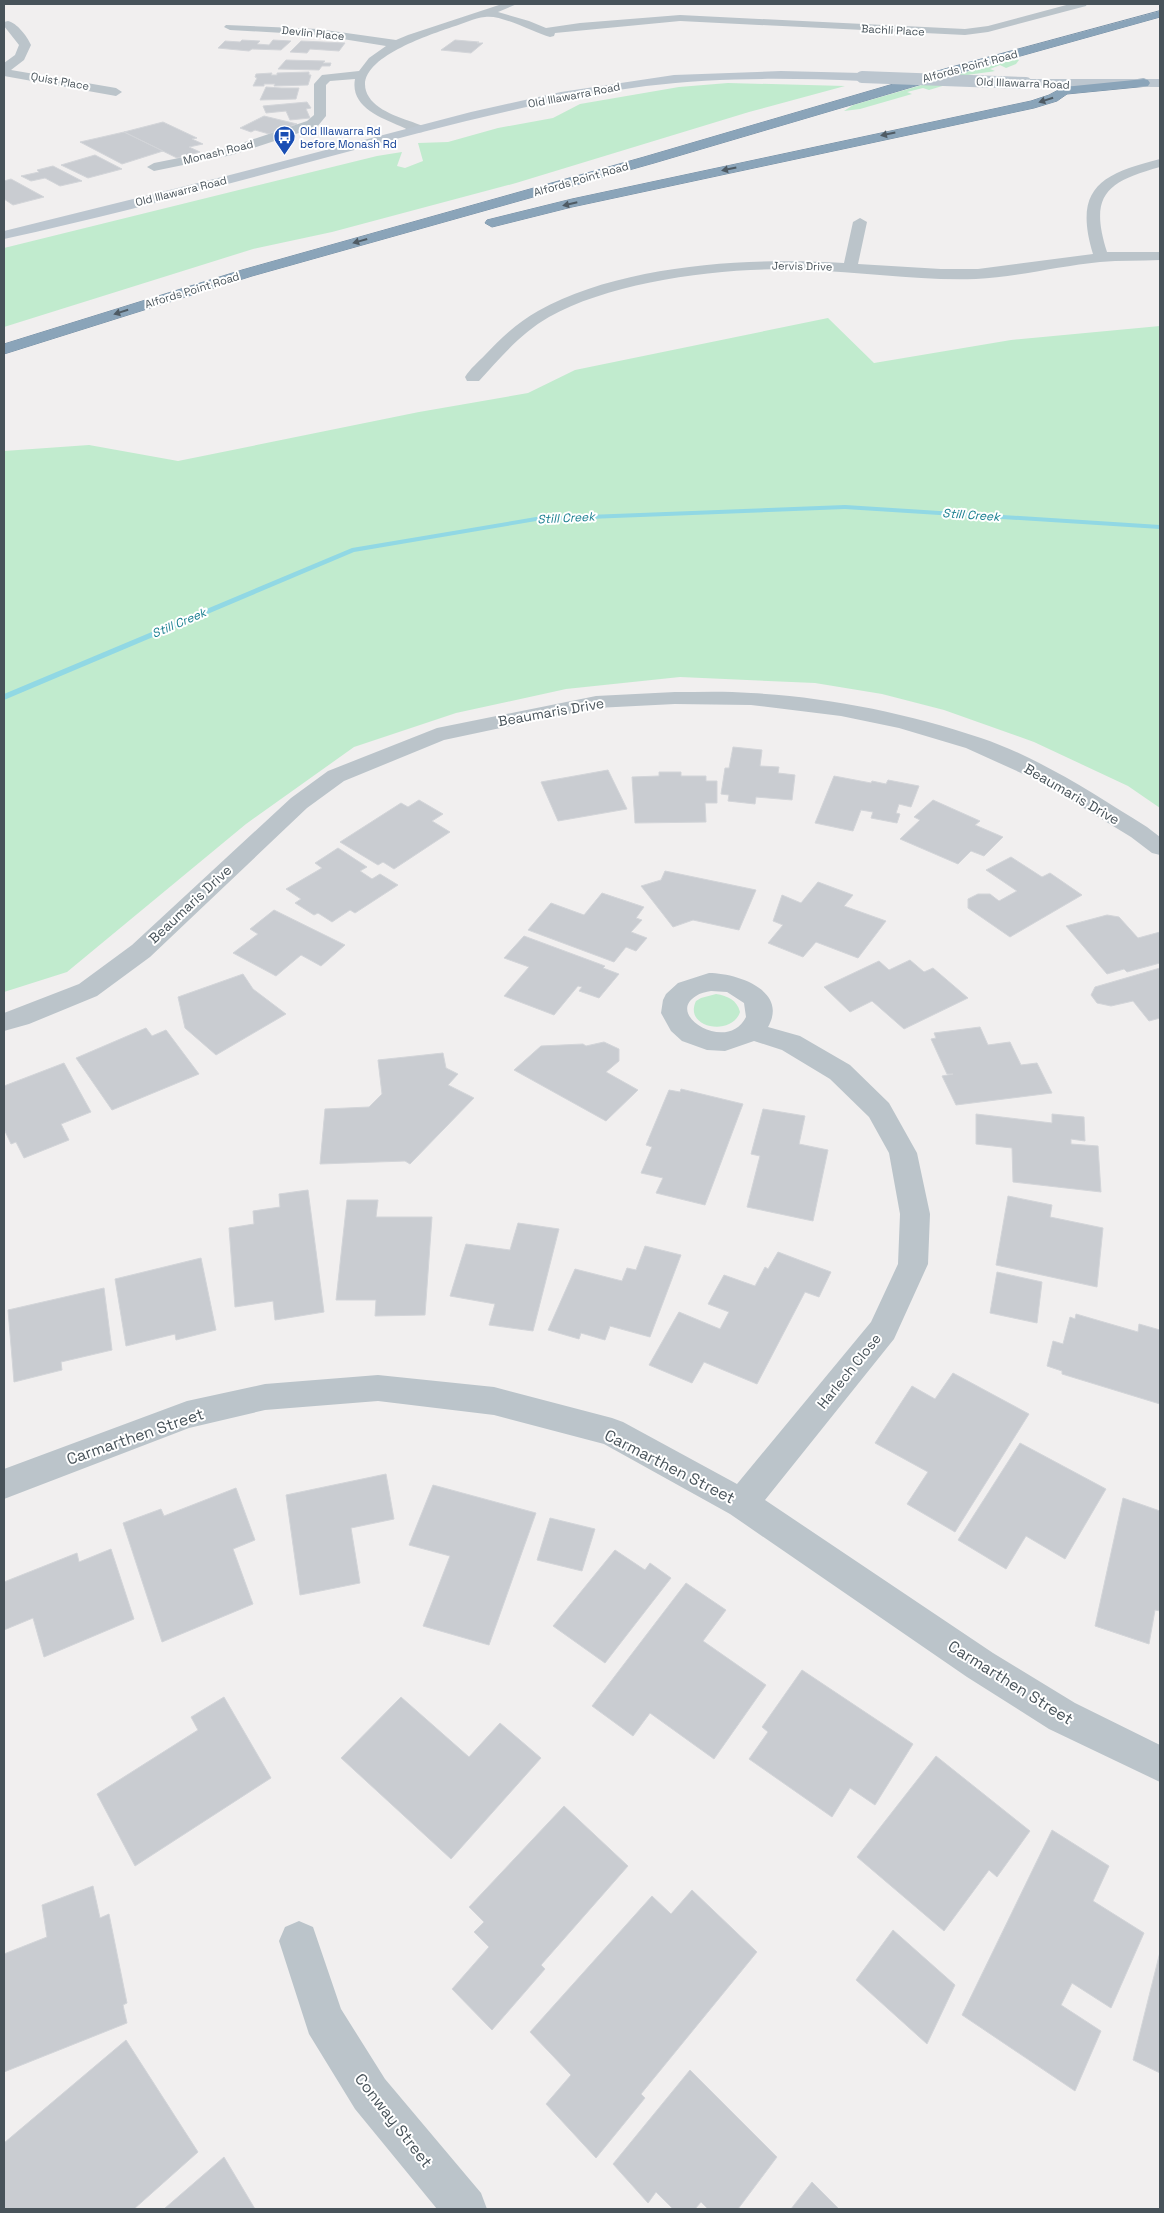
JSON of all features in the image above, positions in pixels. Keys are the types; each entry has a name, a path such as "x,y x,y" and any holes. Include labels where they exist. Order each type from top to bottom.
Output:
{"highway":[{"name":"Alfords Point Road","path":"159,286 254,258 516,190 883,80 1065,34 1160,7"},
{"name":"Alfords Point Road","path":"4,349 247,273 650,160 952,71 1160,14"},
{"path":"478,226 591,199 1034,104 1053,98 1064,91 1144,84"},
{"path":"4,360 100,330 381,250"}],"street":[{"path":"418,130 373,108 364,98 360,89 363,74 372,62 396,44 512,4"},
{"name":"Bachli Place","path":"485,12 548,32 580,26 700,18 751,23 952,32 988,29 1082,4"},
{"path":"4,70 20,57 25,45 23,40 8,24"},
{"name":"Devlin Place","path":"230,27 318,32 396,44"},
{"name":"Quist Place","path":"4,70 116,92"},
{"name":"Monash Road","path":"154,167 227,152 312,124 320,116 320,84 326,78 363,74"},
{"name":"Old Illawarra Road","path":"4,235 418,130 573,94 647,82 753,74 1026,84 1160,83"},
{"path":"1101,257 1091,217 1096,196 1111,181 1139,168 1160,163"},
{"path":"850,268 860,222"},
{"name":"Jervis Drive","path":"473,377 512,336 543,314 586,295 636,281 696,270 759,266 850,268 932,274 978,274 1101,257 1160,256"},
{"name":"Beaumaris Drive","path":"4,1022 28,1015 88,990 141,951 299,803 336,776 436,735 596,702 674,698 751,699 842,710 903,722 974,743 1049,777 1139,832 1160,848"},
{"name":"Harlech Close","path":"742,1503 883,1330 913,1264 915,1214 903,1153 879,1110 840,1072 791,1043 751,1031"},
{"name":"Carmarthen Street","path":"4,1484 188,1415 265,1397 378,1388 494,1401 612,1432 742,1503 980,1666 1062,1716 1160,1764"},
{"name":"Conway Street","path":"299,1941 324,2019 370,2094 466,2209"}],"green space":[{"path":"1015,58 1019,60 1016,64 1006,68 1000,65 990,69 995,71 964,76 969,78 929,90 923,88 907,92 912,94 860,109 844,111 853,105"},
{"path":"728,83 845,86 749,112 516,183 332,232 253,249 4,327 4,248 377,156 402,152 397,166 405,168 423,161 418,143 448,142 498,128 553,118 580,104 679,87"},
{"path":"828,318 874,363 1011,340 1160,326 1160,808 1128,786 1034,742 944,710 882,694 815,683 680,677 566,689 456,713 354,747 246,824 67,972 4,992 4,451 89,445 178,461 419,412 528,393 575,370"},
{"path":"716,994 731,999 739,1008 740,1012 735,1020 728,1025 710,1026 696,1018 694,1010 696,1001"}],"building":[{"path":"242,40 260,41 257,44 269,45 273,40 291,41 281,50 252,49 249,51 218,48 225,41 240,42"},
{"path":"455,40 483,43 471,53 441,50"},
{"path":"301,41 345,43 339,51 310,49 307,53 290,52"},
{"path":"286,60 325,61 323,63 331,63 330,66 322,66 319,70 278,69"},
{"path":"309,72 309,75 311,75 308,85 274,86 275,84 264,84 264,86 253,86 257,78 255,77 256,74 272,73 271,75 277,75 277,73"},
{"path":"266,87 299,88 296,99 260,100"},
{"path":"307,102 311,108 306,109 310,118 290,120 286,111 266,113 263,106"},
{"path":"264,116 297,124 269,134 255,130 251,132 240,128"},
{"path":"163,122 197,138 192,139 203,144 189,147 200,152 177,158 124,132"},
{"path":"124,132 163,151 122,164 80,142"},
{"path":"95,155 122,169 88,178 61,165"},
{"path":"53,166 82,181 60,186 45,178 31,181 21,176 39,172 37,170"},
{"path":"11,179 44,197 13,205 4,199 4,181"},
{"path":"733,747 762,750 760,766 779,767 778,773 795,775 792,800 756,797 755,804 728,801 729,795 721,794 725,768 729,768"},
{"path":"608,770 627,809 558,821 541,782"},
{"path":"659,772 681,772 681,776 706,776 706,781 717,781 717,803 705,803 706,822 635,823 632,777 659,776"},
{"path":"834,776 871,783 872,781 886,784 888,780 919,786 911,807 899,804 896,813 900,814 897,823 871,818 873,812 861,810 853,831 815,823"},
{"path":"419,800 443,814 432,821 450,832 394,869 383,862 378,865 340,842 401,803 408,807"},
{"path":"933,800 980,821 975,825 1003,837 984,856 971,851 958,864 900,839 920,820 914,817"},
{"path":"338,848 367,867 360,871 372,879 380,874 398,885 355,913 350,910 332,922 318,913 314,915 295,903 301,899 286,889 322,868 315,863"},
{"path":"1011,857 1042,877 1050,873 1082,895 1010,937 968,908 968,899 978,894 990,894 999,901 1017,891 986,870"},
{"path":"665,871 756,890 739,930 693,920 673,927 641,886 661,880"},
{"path":"818,882 853,895 844,906 886,921 858,958 816,942 803,957 768,943 783,925 773,921 782,895 801,903"},
{"path":"602,893 644,907 636,918 642,920 631,932 647,938 636,951 626,947 614,962 528,930 551,903 584,915"},
{"path":"274,910 345,945 321,966 301,955 276,976 233,953 258,934 250,929"},
{"path":"1107,915 1119,917 1138,938 1160,932 1160,963 1127,972 1124,969 1107,974 1066,926"},
{"path":"524,936 605,966 603,968 619,974 599,998 579,991 582,987 578,986 554,1015 504,996 529,967 504,958"},
{"path":"910,960 924,972 933,968 968,998 904,1029 872,1001 850,1012 824,987 879,961 889,970"},
{"path":"1160,968 1160,1018 1149,1021 1133,1001 1111,1006 1097,1003 1091,995 1095,987"},
{"path":"243,974 253,989 286,1014 216,1055 185,1028 178,997"},
{"path":"980,1027 988,1045 1010,1042 1021,1065 1037,1063 1052,1093 956,1105 942,1076 953,1074 947,1074 931,1039 936,1038 934,1033"},
{"path":"146,1028 152,1036 166,1030 199,1074 112,1110 76,1058"},
{"path":"604,1042 619,1049 619,1061 606,1072 638,1090 606,1121 514,1070 541,1046 583,1044 586,1046"},
{"path":"443,1053 446,1068 458,1074 448,1085 474,1098 410,1164 405,1161 320,1164 325,1109 369,1107 382,1094 378,1060"},
{"path":"64,1063 91,1112 61,1124 69,1140 24,1158 16,1142 11,1144 4,1129 4,1086"},
{"path":"681,1089 743,1104 705,1205 656,1193 663,1178 641,1173 652,1147 646,1145 669,1090 680,1092"},
{"path":"763,1109 805,1116 799,1144 828,1150 813,1221 747,1207 760,1156 751,1154"},
{"path":"976,1114 1052,1123 1052,1114 1084,1117 1085,1141 1071,1139 1071,1144 1098,1146 1101,1192 1013,1182 1012,1148 976,1144"},
{"path":"308,1190 324,1312 275,1320 273,1301 235,1307 229,1228 254,1224 253,1211 280,1207 279,1194"},
{"path":"1008,1196 1052,1205 1050,1217 1103,1228 1097,1287 996,1265"},
{"path":"347,1200 378,1200 376,1217 432,1217 425,1315 375,1316 376,1300 336,1300"},
{"path":"518,1223 559,1229 533,1331 489,1325 495,1304 450,1296 466,1244 510,1250"},
{"path":"645,1246 681,1255 650,1337 610,1326 605,1340 581,1333 579,1339 548,1330 575,1269 622,1281 627,1268 636,1270"},
{"path":"778,1252 831,1272 819,1297 805,1292 757,1384 704,1362 692,1383 649,1365 679,1312 720,1329 729,1312 708,1304 724,1275 755,1286 765,1267 768,1269"},
{"path":"201,1258 216,1330 176,1340 175,1334 126,1346 115,1279"},
{"path":"997,1272 1042,1282 1037,1323 990,1313"},
{"path":"104,1288 112,1350 61,1362 62,1370 14,1382 8,1310"},
{"path":"1076,1314 1138,1332 1139,1324 1160,1330 1160,1404 1062,1374 1062,1371 1047,1366 1053,1341 1063,1344 1070,1317 1075,1319"},
{"path":"953,1373 1029,1414 955,1532 907,1504 928,1472 875,1443 912,1386 935,1399"},
{"path":"1020,1443 1106,1489 1065,1559 1026,1536 1006,1569 958,1540"},
{"path":"386,1474 394,1519 351,1528 360,1583 300,1595 286,1495"},
{"path":"433,1485 536,1513 489,1645 423,1626 450,1556 409,1545"},
{"path":"236,1488 255,1540 233,1549 253,1604 162,1642 123,1523 161,1509 164,1516"},
{"path":"1123,1498 1160,1511 1160,1611 1155,1610 1149,1644 1095,1626"},
{"path":"550,1518 595,1529 582,1571 537,1560"},
{"path":"111,1549 134,1619 44,1657 33,1618 4,1630 4,1582 77,1553 79,1562"},
{"path":"615,1550 645,1570 650,1563 671,1578 605,1663 553,1626"},
{"path":"686,1583 726,1610 703,1641 766,1685 714,1759 650,1713 633,1736 592,1706"},
{"path":"802,1670 913,1744 875,1805 850,1788 832,1817 749,1759 768,1732 762,1727"},
{"path":"224,1697 271,1778 135,1866 97,1794 198,1730 191,1717"},
{"path":"401,1697 469,1757 500,1723 541,1758 451,1859 341,1758"},
{"path":"936,1756 1030,1831 997,1877 989,1870 944,1931 857,1857"},
{"path":"564,1806 628,1866 541,1965 545,1969 492,2030 452,1989 489,1947 474,1932 484,1922 469,1907"},
{"path":"1052,1830 1109,1866 1093,1901 1144,1933 1111,2008 1072,1983 1061,2005 1101,2031 1075,2091 962,2015"},
{"path":"93,1886 100,1918 109,1914 127,2003 123,2005 127,2023 4,2072 4,1954 47,1937 42,1905"},
{"path":"692,1890 757,1952 641,2094 645,2098 596,2158 546,2104 571,2075 530,2032 652,1896 671,1914"},
{"path":"893,1930 955,1985 927,2044 856,1980"},
{"path":"1160,1952 1160,2073 1133,2060"},
{"path":"126,2040 198,2152 134,2209 4,2209 4,2143"},
{"path":"690,2070 777,2157 738,2209 708,2209 701,2202 695,2209 673,2209 656,2192 648,2203 613,2164"},
{"path":"224,2157 255,2209 164,2209"},
{"path":"812,2182 839,2209 791,2209"}],"waterway":[{"name":"Still Creek","path":"4,697 352,550 536,519 845,507 1160,527"}],"place":[{"name":"Old Illawarra Rd before Monash Rd","path":"284,156"}]}
